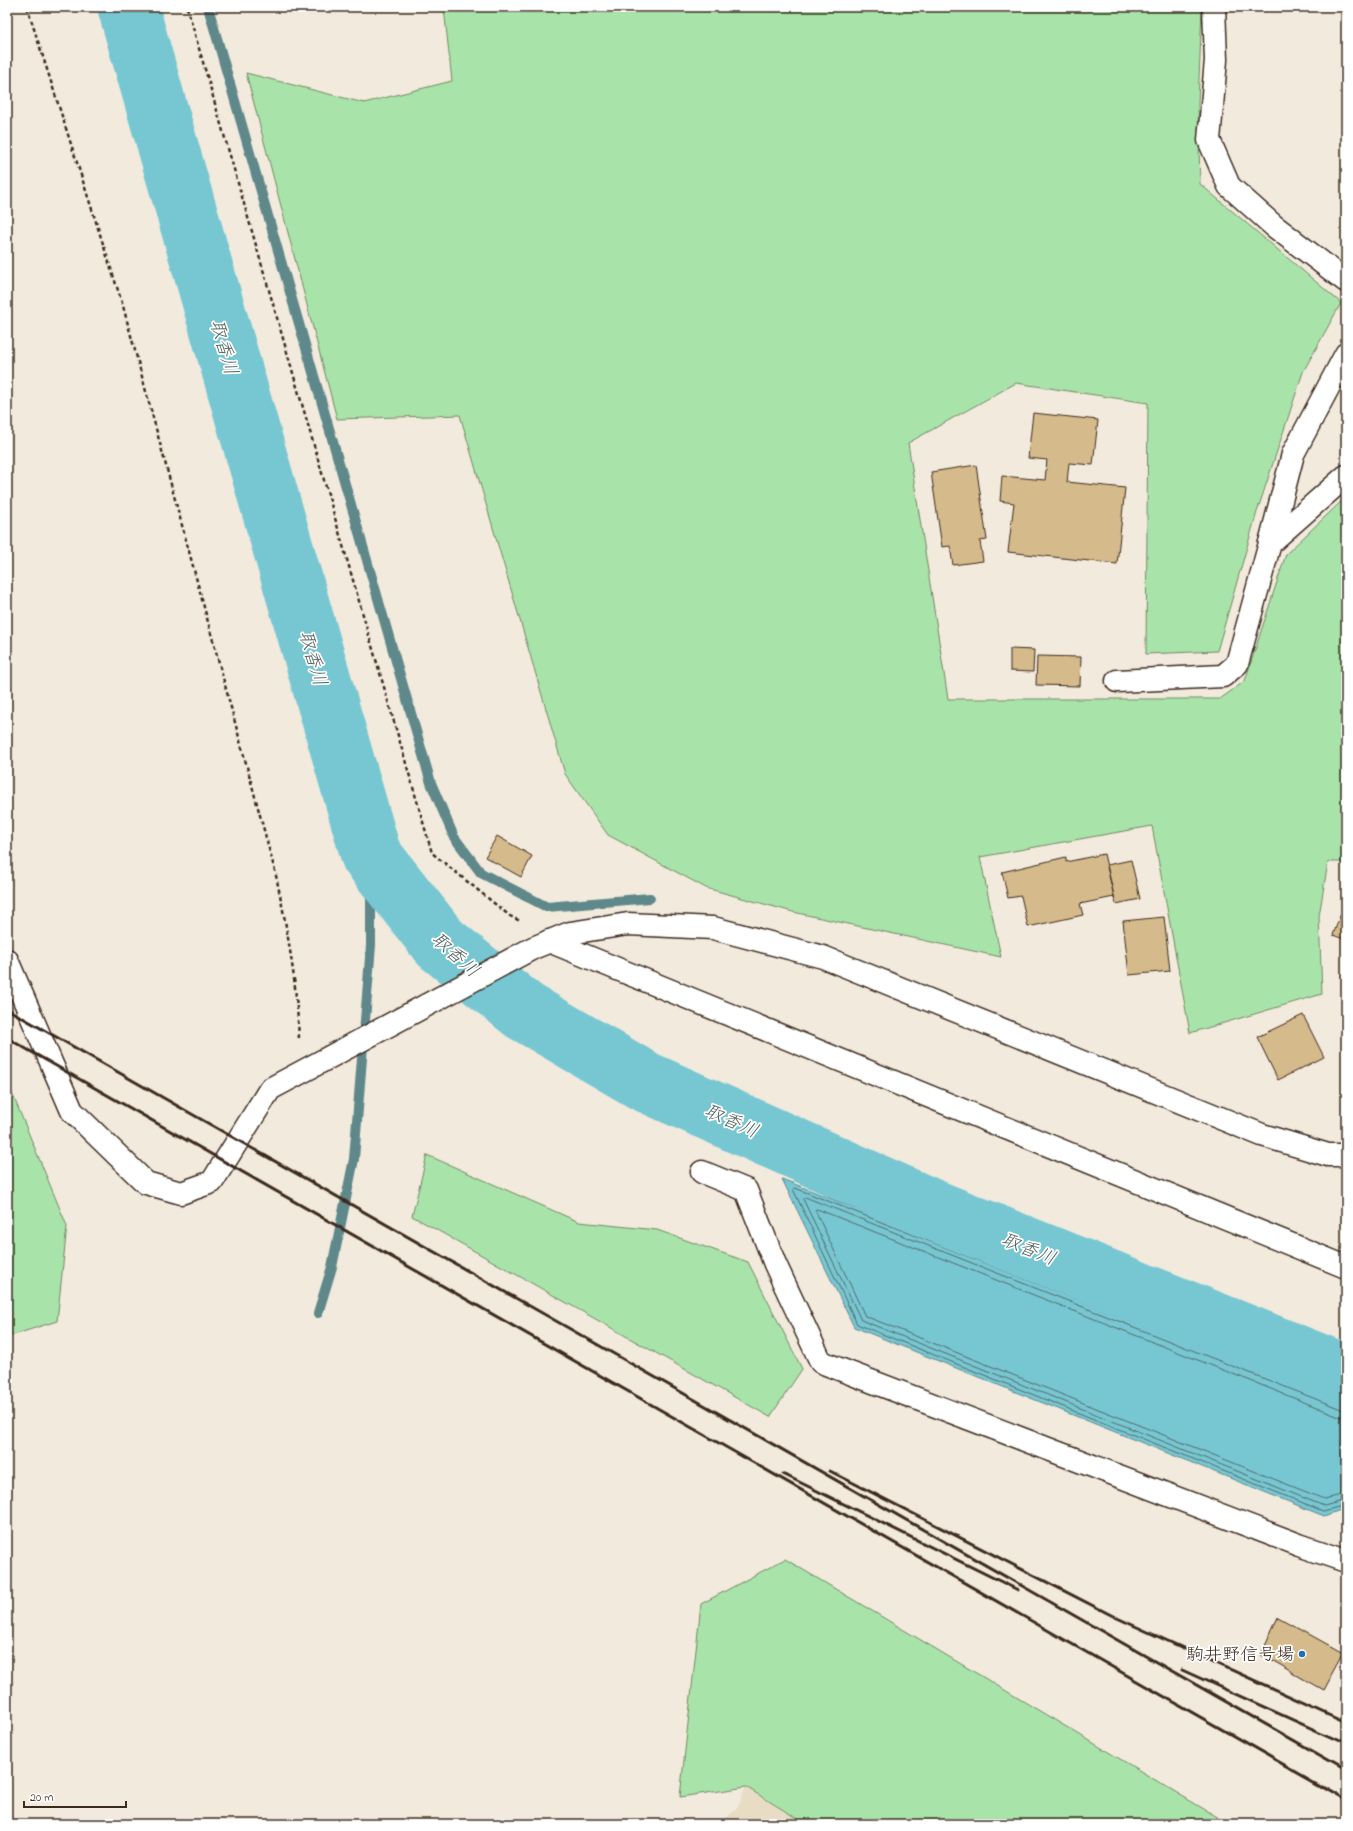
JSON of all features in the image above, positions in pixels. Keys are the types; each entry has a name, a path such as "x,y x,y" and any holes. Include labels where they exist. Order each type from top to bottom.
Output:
{"street":[{"path":"1214,7 1216,60 1209,140 1229,186 1274,226 1346,281"},
{"path":"1117,680 1223,676 1237,664 1293,454 1346,354"},
{"path":"1270,543 1346,476"},
{"path":"7,960 72,1111 146,1183 181,1193 212,1182 270,1089 306,1068 541,944 570,933 628,924 713,928 823,957 1262,1135 1328,1155 1346,1155"},
{"path":"541,944 1346,1267"},
{"path":"702,1172 746,1190 775,1264 821,1362 1299,1545 1346,1561"}],"path":[{"path":"28,7 123,306 275,871 289,938 296,991 299,1046 306,1068"},
{"path":"187,7 432,853 510,916 523,923"}],"shaded area":[{"path":"746,1787 806,1824 720,1824 738,1807"}],"green space":[{"path":"442,7 1202,7 1198,104 1200,184 1341,303 1303,372 1257,512 1217,651 1146,654 1148,403 1016,383 908,443 948,699 1220,699 1245,681 1286,554 1346,497 1346,862 1328,862 1319,916 1322,994 1190,1033 1152,826 980,857 1001,957 793,912 706,888 608,835 565,774 460,415 337,419 246,73 364,103 452,81 444,8"},
{"path":"7,1081 67,1226 57,1321 7,1337"},
{"path":"427,1155 579,1222 657,1230 748,1262 802,1369 770,1417 412,1216"},
{"path":"785,1559 1229,1824 806,1824 746,1787 680,1797 701,1604"}],"water":[{"path":"782,1179 1346,1403 1346,1508 1324,1516 854,1327"}],"building":[{"path":"1033,413 1098,420 1093,465 1069,463 1067,482 1125,488 1117,564 1008,552 1014,503 1000,501 1002,476 1045,480 1047,460 1028,458"},
{"path":"976,465 987,540 980,541 983,561 953,565 950,546 942,547 931,472"},
{"path":"1010,649 1034,650 1033,672 1010,671"},
{"path":"1037,656 1081,657 1080,686 1036,685"},
{"path":"497,836 532,856 521,877 485,857"},
{"path":"1104,854 1114,897 1080,904 1083,915 1028,927 1021,896 1008,898 1002,872 1066,857 1066,862"},
{"path":"1131,860 1140,899 1116,904 1107,865"},
{"path":"1346,900 1346,940 1333,935"},
{"path":"1164,917 1170,971 1129,975 1123,921"},
{"path":"1303,1015 1324,1057 1278,1080 1257,1037"},
{"name":"駒井野信号場","path":"1278,1617 1343,1653 1323,1690 1261,1655"}],"waterway":[{"name":"取香川","path":"128,7 371,855 440,943 524,1011 644,1081 931,1209 1346,1375"},
{"path":"208,7 431,783 454,837 481,873 547,907 650,898"},
{"path":"318,1313 332,1267 354,1159 371,945 371,855"}],"railway":[{"path":"7,1009 1346,1770"},
{"path":"7,1038 1346,1800"},
{"path":"830,1471 1115,1617 1346,1722"},
{"path":"783,1474 1018,1590"},
{"path":"1182,1670 1346,1744"}],"place":[{"name":"駒井野信号場","path":"1302,1654"}]}
